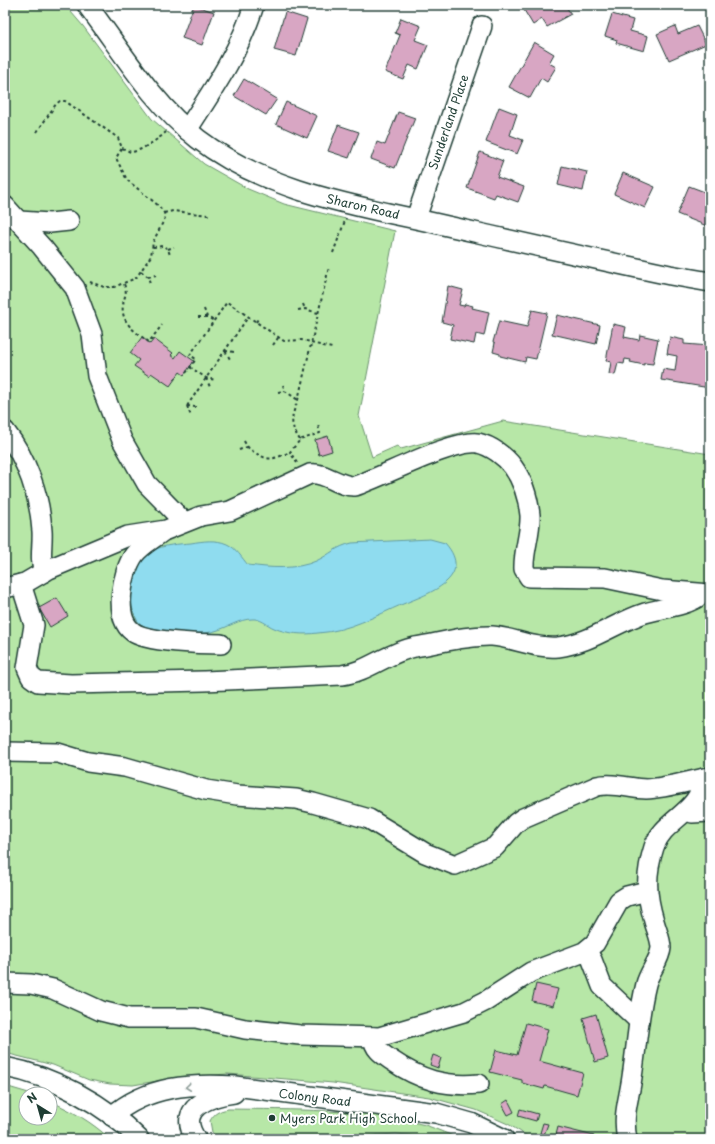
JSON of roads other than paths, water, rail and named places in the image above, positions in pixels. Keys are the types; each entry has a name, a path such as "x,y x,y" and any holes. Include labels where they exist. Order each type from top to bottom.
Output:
{"street":[{"name":"Sharon Road","path":"87,5 147,87 182,125 229,161 254,174 310,194 670,275 710,282"},
{"path":"182,125 232,59 254,5"},
{"name":"Sunderland Place","path":"416,218 482,26"},
{"path":"5,206 75,288 92,334 97,376 122,440 147,484 176,512 184,522"},
{"path":"19,221 50,223 68,221"},
{"path":"5,431 24,461 32,482 42,527 42,563 44,572"},
{"path":"473,443 481,444 507,459 517,472 526,490 530,519 524,566 528,576 539,578 606,578 662,590 705,593 694,600 638,615 588,640 565,646 542,647 504,638 479,636 406,649 360,671 342,675 71,684 38,682 29,674 27,664 34,625 13,586 128,536 162,530 201,516 230,510 306,476 316,474 347,486 355,486 452,447 473,443"},
{"path":"162,530 162,532 137,551 126,569 120,601 128,626 134,633 144,636 181,642 221,644"},
{"path":"5,752 58,753 88,762 125,767 206,790 237,795 296,799 313,803 369,819 425,853 456,865 495,847 516,823 523,818 597,786 607,784 636,788 654,788 707,778"},
{"path":"627,1139 624,1116 632,1075 638,1020 644,990 661,946 647,891 651,862 657,841 666,829 688,811 707,778"},
{"path":"688,811 692,813 710,812"},
{"path":"5,983 24,983 53,989 101,1011 129,1018 196,1018 257,1030 300,1035 373,1037 464,1012 490,998 531,972 587,951 595,943 619,901 627,896 647,891"},
{"path":"587,951 600,982 638,1020"},
{"path":"617,1000 644,990"},
{"path":"373,1037 375,1045 382,1054 424,1079 448,1084 479,1084"},
{"path":"5,1066 50,1081 87,1100 112,1116 140,1139"},
{"name":"Colony Road","path":"112,1116 128,1104 144,1095 180,1087 207,1084 436,1113 471,1123 504,1139"},
{"name":"Colony Road","path":"196,1139 191,1129 191,1119 195,1109 204,1101 217,1095 236,1092 265,1091"}],"water":[{"path":"430,539 445,543 453,555 455,566 452,575 445,583 435,590 362,622 329,632 296,634 279,630 255,619 247,619 220,630 208,633 173,633 142,625 137,620 133,611 131,602 132,582 139,563 153,550 162,547 205,541 218,541 233,548 248,565 283,568 308,564 352,543"}],"place":[{"name":"Myers Park High School","path":"272,1118"}]}
